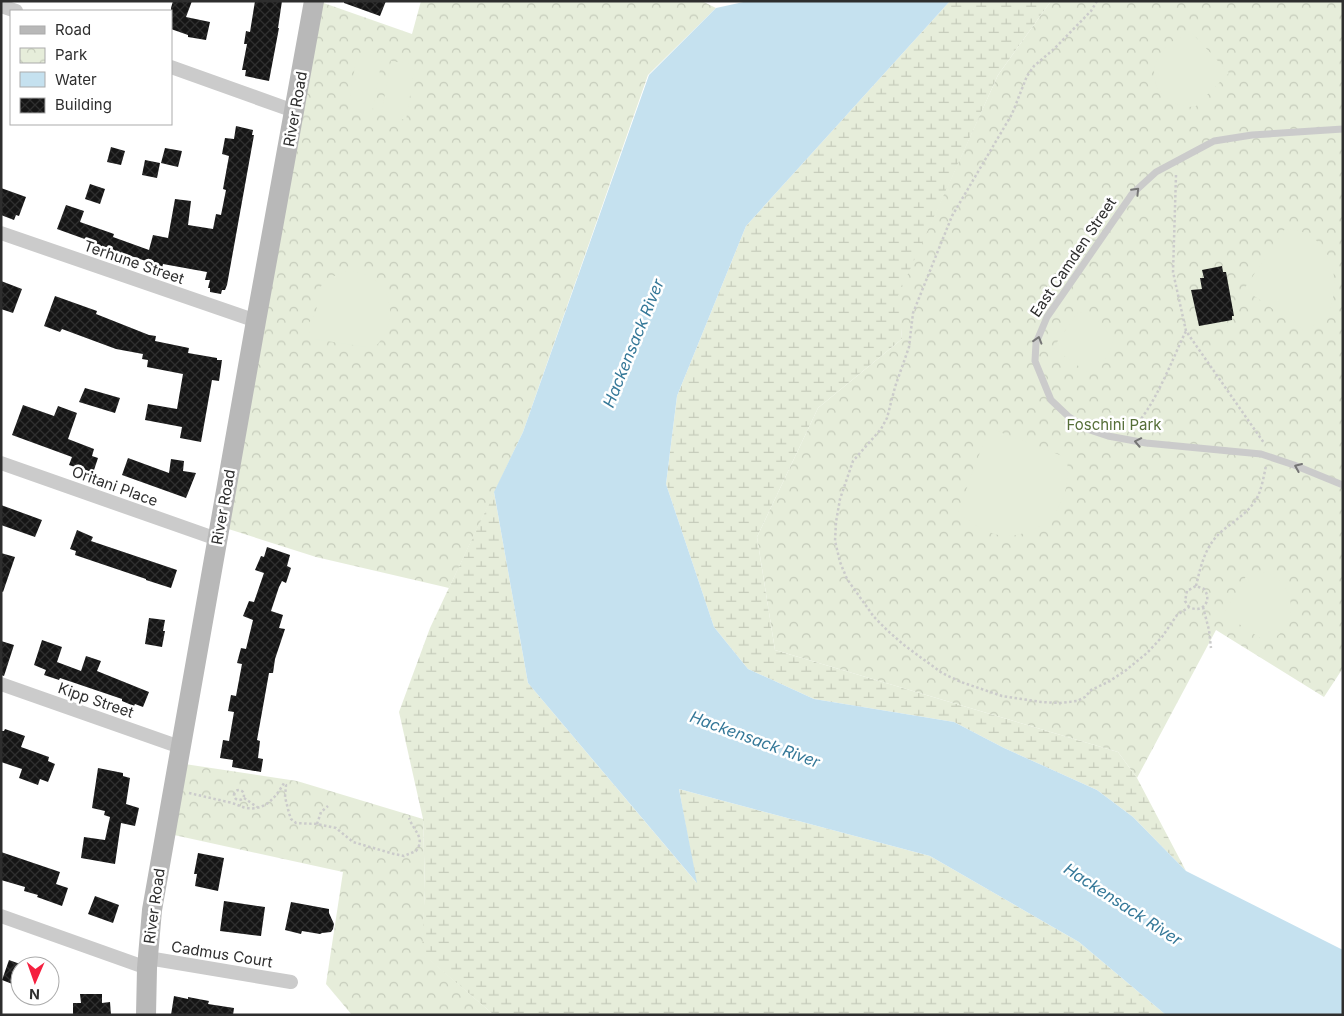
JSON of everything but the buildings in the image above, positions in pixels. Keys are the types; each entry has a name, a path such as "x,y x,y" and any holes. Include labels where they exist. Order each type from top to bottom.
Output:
{"main road":[{"name":"River Road","path":"146,1015 147,963 152,910 314,1"}],"street":[{"path":"1,6 13,10"},
{"path":"172,67 294,111"},
{"name":"Terhune Street","path":"1,232 256,321"},
{"name":"Oritani Place","path":"1,463 217,540"},
{"name":"Kipp Street","path":"1,684 180,747"},
{"name":"Cadmus Court","path":"1,916 147,963 291,982"}],"lane":[{"name":"East Camden Street","path":"1343,129 1252,135 1214,141 1156,172 1132,194 1047,317 1036,343 1035,361 1051,400 1069,417 1087,430 1146,443 1261,454 1343,485"}],"path":[{"path":"1097,1 1084,18 1054,49 1034,66 1027,76 1012,114 952,216 913,313 908,347 887,418 881,429 853,461 840,499 835,541 840,562 847,579 874,617 888,631 942,673 961,682 1002,696 1041,702 1060,703 1077,701 1085,697 1091,690 1125,671 1147,653 1162,637 1177,615 1189,607"},
{"path":"1176,160 1172,272 1186,331 1272,458 1258,496 1244,514 1222,531 1211,544 1204,556 1196,586"},
{"path":"1120,438 1138,424 1148,409 1186,331"},
{"path":"1200,587 1206,592 1208,600 1203,607 1196,610 1189,607 1185,601 1185,594 1189,588 1200,587"},
{"path":"1203,607 1211,648"},
{"path":"173,790 249,808 266,804 274,799 284,783 286,785 286,796 292,821 299,824 317,824 336,828 357,844 404,856 416,851 420,842 419,835 409,818"},
{"path":"234,803 236,799 234,795 237,791 243,792 243,798"},
{"path":"236,799 241,800 243,798 257,807"},
{"path":"317,824 321,812 328,806"}],"green space":[{"path":"318,1 412,34 421,1 702,1 716,8 648,75 523,432 449,588 316,557 219,526"},
{"path":"950,1 1051,1 998,75 899,296 902,339 818,408 757,537 775,650 1118,752 1137,778 1186,871 1133,817 1097,790 1004,748 954,722 814,699 748,669 714,627 666,484 677,396 746,226"},
{"name":"Foschini Park","path":"1051,1 1343,1 1343,668 1324,697 1216,630 1137,778 1118,752 775,650 757,537 818,408 902,339 898,296 998,75"},
{"path":"1192,33 1229,73 1195,107 1178,104 1165,97 1157,87 1154,75 1156,62 1163,50 1175,40"},
{"path":"357,54 382,59 372,113 348,109"},
{"path":"391,61 415,65 406,120 381,115"},
{"path":"1285,229 1300,231 1312,237 1328,256 1333,269 1333,297 1329,311 1305,331 1244,289"},
{"path":"346,271 361,273 373,279 382,287 388,298 389,322 385,334 376,346 366,347 314,339 310,335 309,323 316,312 320,288 325,280"},
{"path":"1078,312 1089,315 1098,321 1114,337 1106,358 1091,375 1053,348"},
{"path":"989,428 1065,457 1068,480 1060,505 1047,521 1037,528 1015,535 1002,536 988,532 975,525 958,512"},
{"path":"494,492 528,683 696,882 679,789 930,856 1079,942 1166,1015 494,1015 421,953 425,890 423,819 399,712 430,628"},
{"path":"1249,571 1265,573 1277,579 1285,588 1290,599 1291,612 1287,624 1279,634 1266,642 1224,614"},
{"path":"178,763 297,781 423,819 425,890 422,953 494,1015 352,1015 326,984 343,872 165,833"}],"water":[{"name":"Hackensack River","path":"748,1 950,1 746,226 677,396 666,484 714,627 748,669 814,699 954,722 1004,748 1097,790 1133,817 1186,871 1343,950 1343,1015 1166,1015 1079,942 930,856 679,789 697,883 528,683 494,492 523,432 649,75 716,8"}]}
